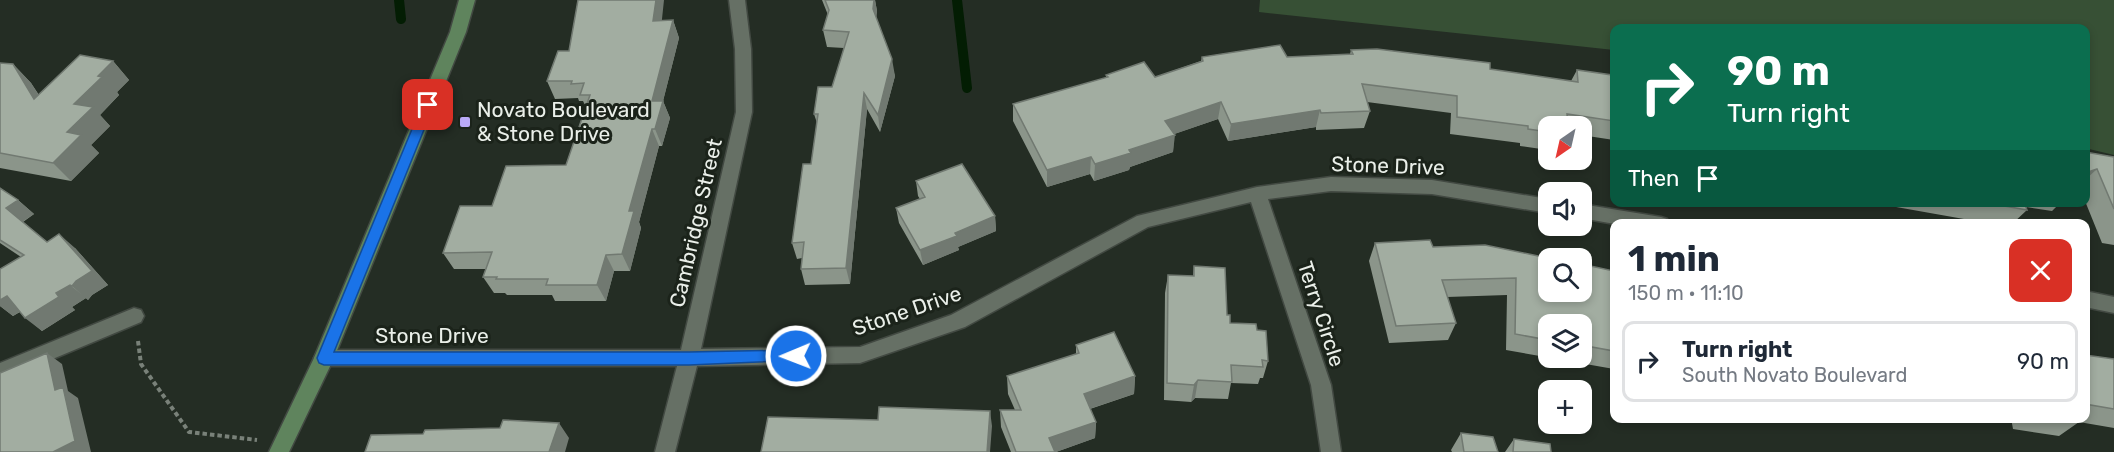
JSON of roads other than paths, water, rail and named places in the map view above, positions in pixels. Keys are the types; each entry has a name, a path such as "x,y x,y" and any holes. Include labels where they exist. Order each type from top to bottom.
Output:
{"main road":[{"path":"281,447 324,358 458,32 467,0"}],"street":[{"name":"Cambridge Street","path":"665,452 689,358 744,112 743,50 737,0"},
{"name":"Stone Drive","path":"324,358 689,358 860,355 958,321 1143,221 1257,194 1331,184 1432,188 1538,204"},
{"name":"Terry Circle","path":"1257,194 1320,385 1332,452"},
{"path":"1592,213 1630,219"},
{"path":"2090,300 2114,305"},
{"path":"0,372 134,316"}],"waterway":[{"path":"399,0 401,19"},
{"path":"957,0 967,88"}],"place":[{"name":"Novato Boulevard & Stone Drive","path":"465,122"}]}
